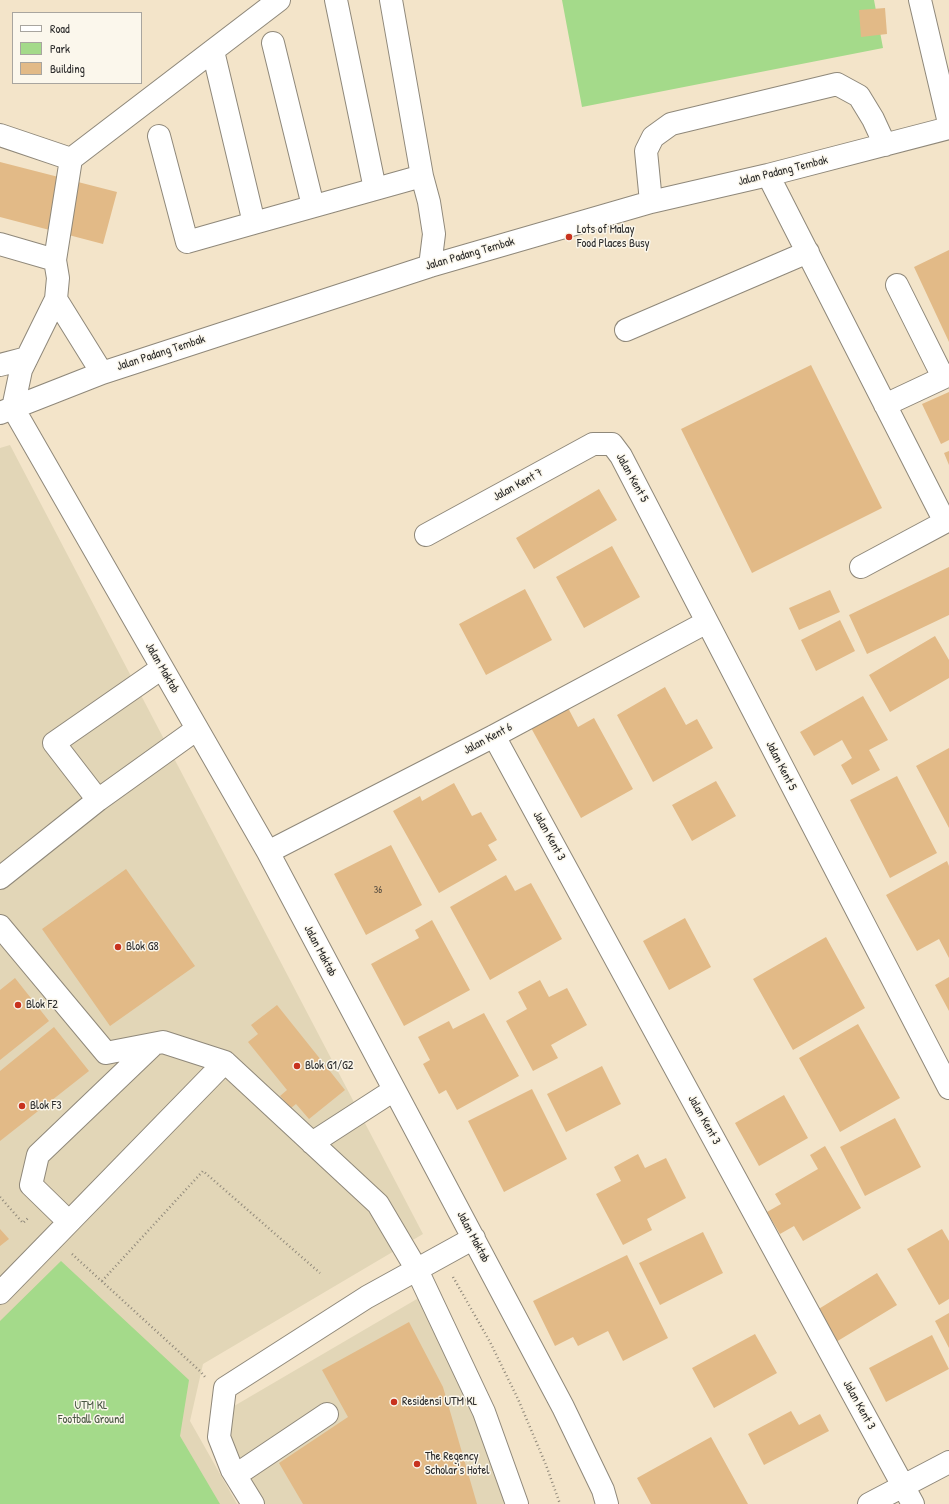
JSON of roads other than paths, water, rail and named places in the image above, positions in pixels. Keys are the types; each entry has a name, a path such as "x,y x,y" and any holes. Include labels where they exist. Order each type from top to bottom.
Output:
{"street":[{"path":"336,0 375,189"},
{"path":"392,0 422,176 429,202 434,234 430,266"},
{"path":"920,0 949,123"},
{"path":"6,410 21,370 56,299 58,278 55,260 71,159 212,51 267,3"},
{"path":"273,43 313,206"},
{"path":"212,51 254,223"},
{"path":"651,202 646,151 653,137 671,124 837,84 859,96 874,119 884,145"},
{"name":"Jalan Padang Tembak","path":"6,410 102,373 430,266 651,202 768,175 949,128"},
{"path":"0,135 71,159"},
{"path":"159,136 187,242 422,176"},
{"path":"768,175 945,522 861,567"},
{"path":"0,244 55,260"},
{"path":"626,330 808,252"},
{"path":"885,405 946,376 897,285"},
{"path":"56,299 102,373"},
{"path":"0,365 27,358"},
{"name":"Jalan Maktab","path":"6,410 162,668 268,852 563,1407 603,1490 608,1504"},
{"name":"Jalan Kent 7","path":"426,535 593,444 612,444"},
{"name":"Jalan Kent 5","path":"612,444 621,456 949,1088"},
{"name":"Jalan Kent 6","path":"268,852 494,736 707,622"},
{"path":"98,800 54,742 162,668"},
{"path":"0,878 98,800 197,730"},
{"name":"Jalan Kent 3","path":"494,736 908,1495"},
{"path":"3,936 106,1053 163,1042 225,1062 378,1204 417,1270 484,1412 517,1504"},
{"path":"69,1222 31,1185 38,1155 154,1044"},
{"path":"0,1293 225,1062"},
{"path":"312,1143 394,1090"},
{"path":"253,1504 236,1475 220,1437 225,1388 367,1297 474,1238"},
{"path":"236,1475 327,1414"},
{"path":"869,1504 908,1495 949,1462"}],"place":[{"name":"Lots of Malay Food Places Busy","path":"569,237"},
{"name":"Blok G8","path":"118,947"},
{"name":"Blok F2","path":"18,1005"},
{"name":"Blok G1/G2","path":"297,1066"},
{"name":"Blok F3","path":"22,1106"},
{"name":"Residensi UTM KL","path":"394,1402"},
{"name":"The Regency Scholar's Hotel","path":"417,1464"}],"park label":[{"name":"UTM KL Football Ground","path":"91,1413"}]}
